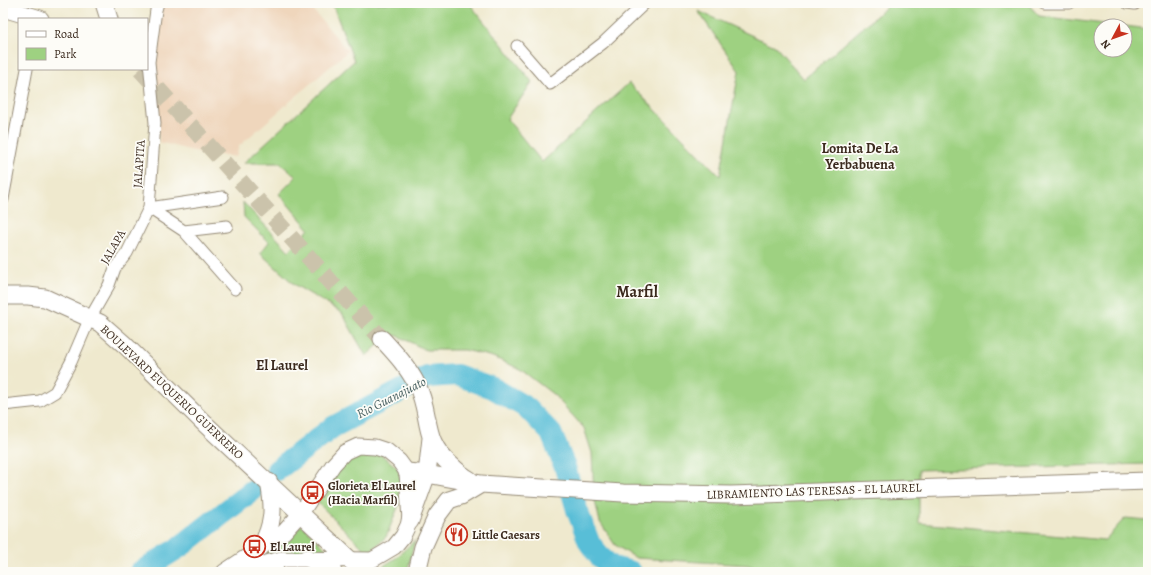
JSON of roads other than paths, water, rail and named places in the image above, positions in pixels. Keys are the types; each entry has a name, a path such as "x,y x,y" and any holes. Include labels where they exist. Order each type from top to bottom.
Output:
{"main road":[{"path":"104,3 109,18"},
{"path":"3,8 37,18"},
{"path":"3,285 30,287 50,292 94,319"},
{"name":"BOULEVARD EUQUERIO GUERRERO","path":"3,296 45,298 94,319 125,345 205,424 270,482 302,513"},
{"path":"382,339 408,369 418,386 431,438 436,450 443,459 464,477 481,484"},
{"path":"236,572 278,566 308,558 358,567 394,547 410,521 427,474 431,438"},
{"path":"224,572 284,532 302,513 333,465 345,452 358,446 375,447 387,451 399,461 406,472 410,521"},
{"path":"406,472 427,474 481,484"},
{"name":"LIBRAMIENTO LAS TERESAS - EL LAUREL","path":"481,484 623,493 731,495 1148,481"},
{"path":"261,547 273,518 270,482"},
{"path":"417,572 424,547 438,516 449,500 461,496 481,484"},
{"path":"302,513 358,567"},
{"path":"308,558 333,572"}],"street":[{"name":"JALAPITA","path":"149,208 155,123 149,62 158,3"},
{"path":"517,46 550,84 604,43 645,3"},
{"path":"1044,3 1070,3"},
{"path":"3,199 27,70"},
{"path":"149,208 223,197"},
{"path":"149,208 184,231 235,289"},
{"name":"JALAPA","path":"3,405 40,401 55,392 94,319 115,268 127,253 149,208"},
{"path":"184,231 228,226"}],"waterway":[{"name":"Rio Guanajuato","path":"277,470 333,427 427,377 457,375 493,388 527,408 551,433 565,467 577,510 589,542 599,556 612,567 631,572"},
{"path":"140,572 180,547 253,490"}],"tunnel":[{"path":"141,70 382,339"}],"place":[{"name":"Glorieta El Laurel (Hacia Marfil)","path":"312,493"},
{"name":"Little Caesars","path":"457,535"},
{"name":"El Laurel","path":"254,547"}],"district":[{"name":"Lomita De La Yerbabuena","path":"860,156"},
{"name":"Marfil","path":"637,291"},
{"name":"El Laurel","path":"282,365"}]}
